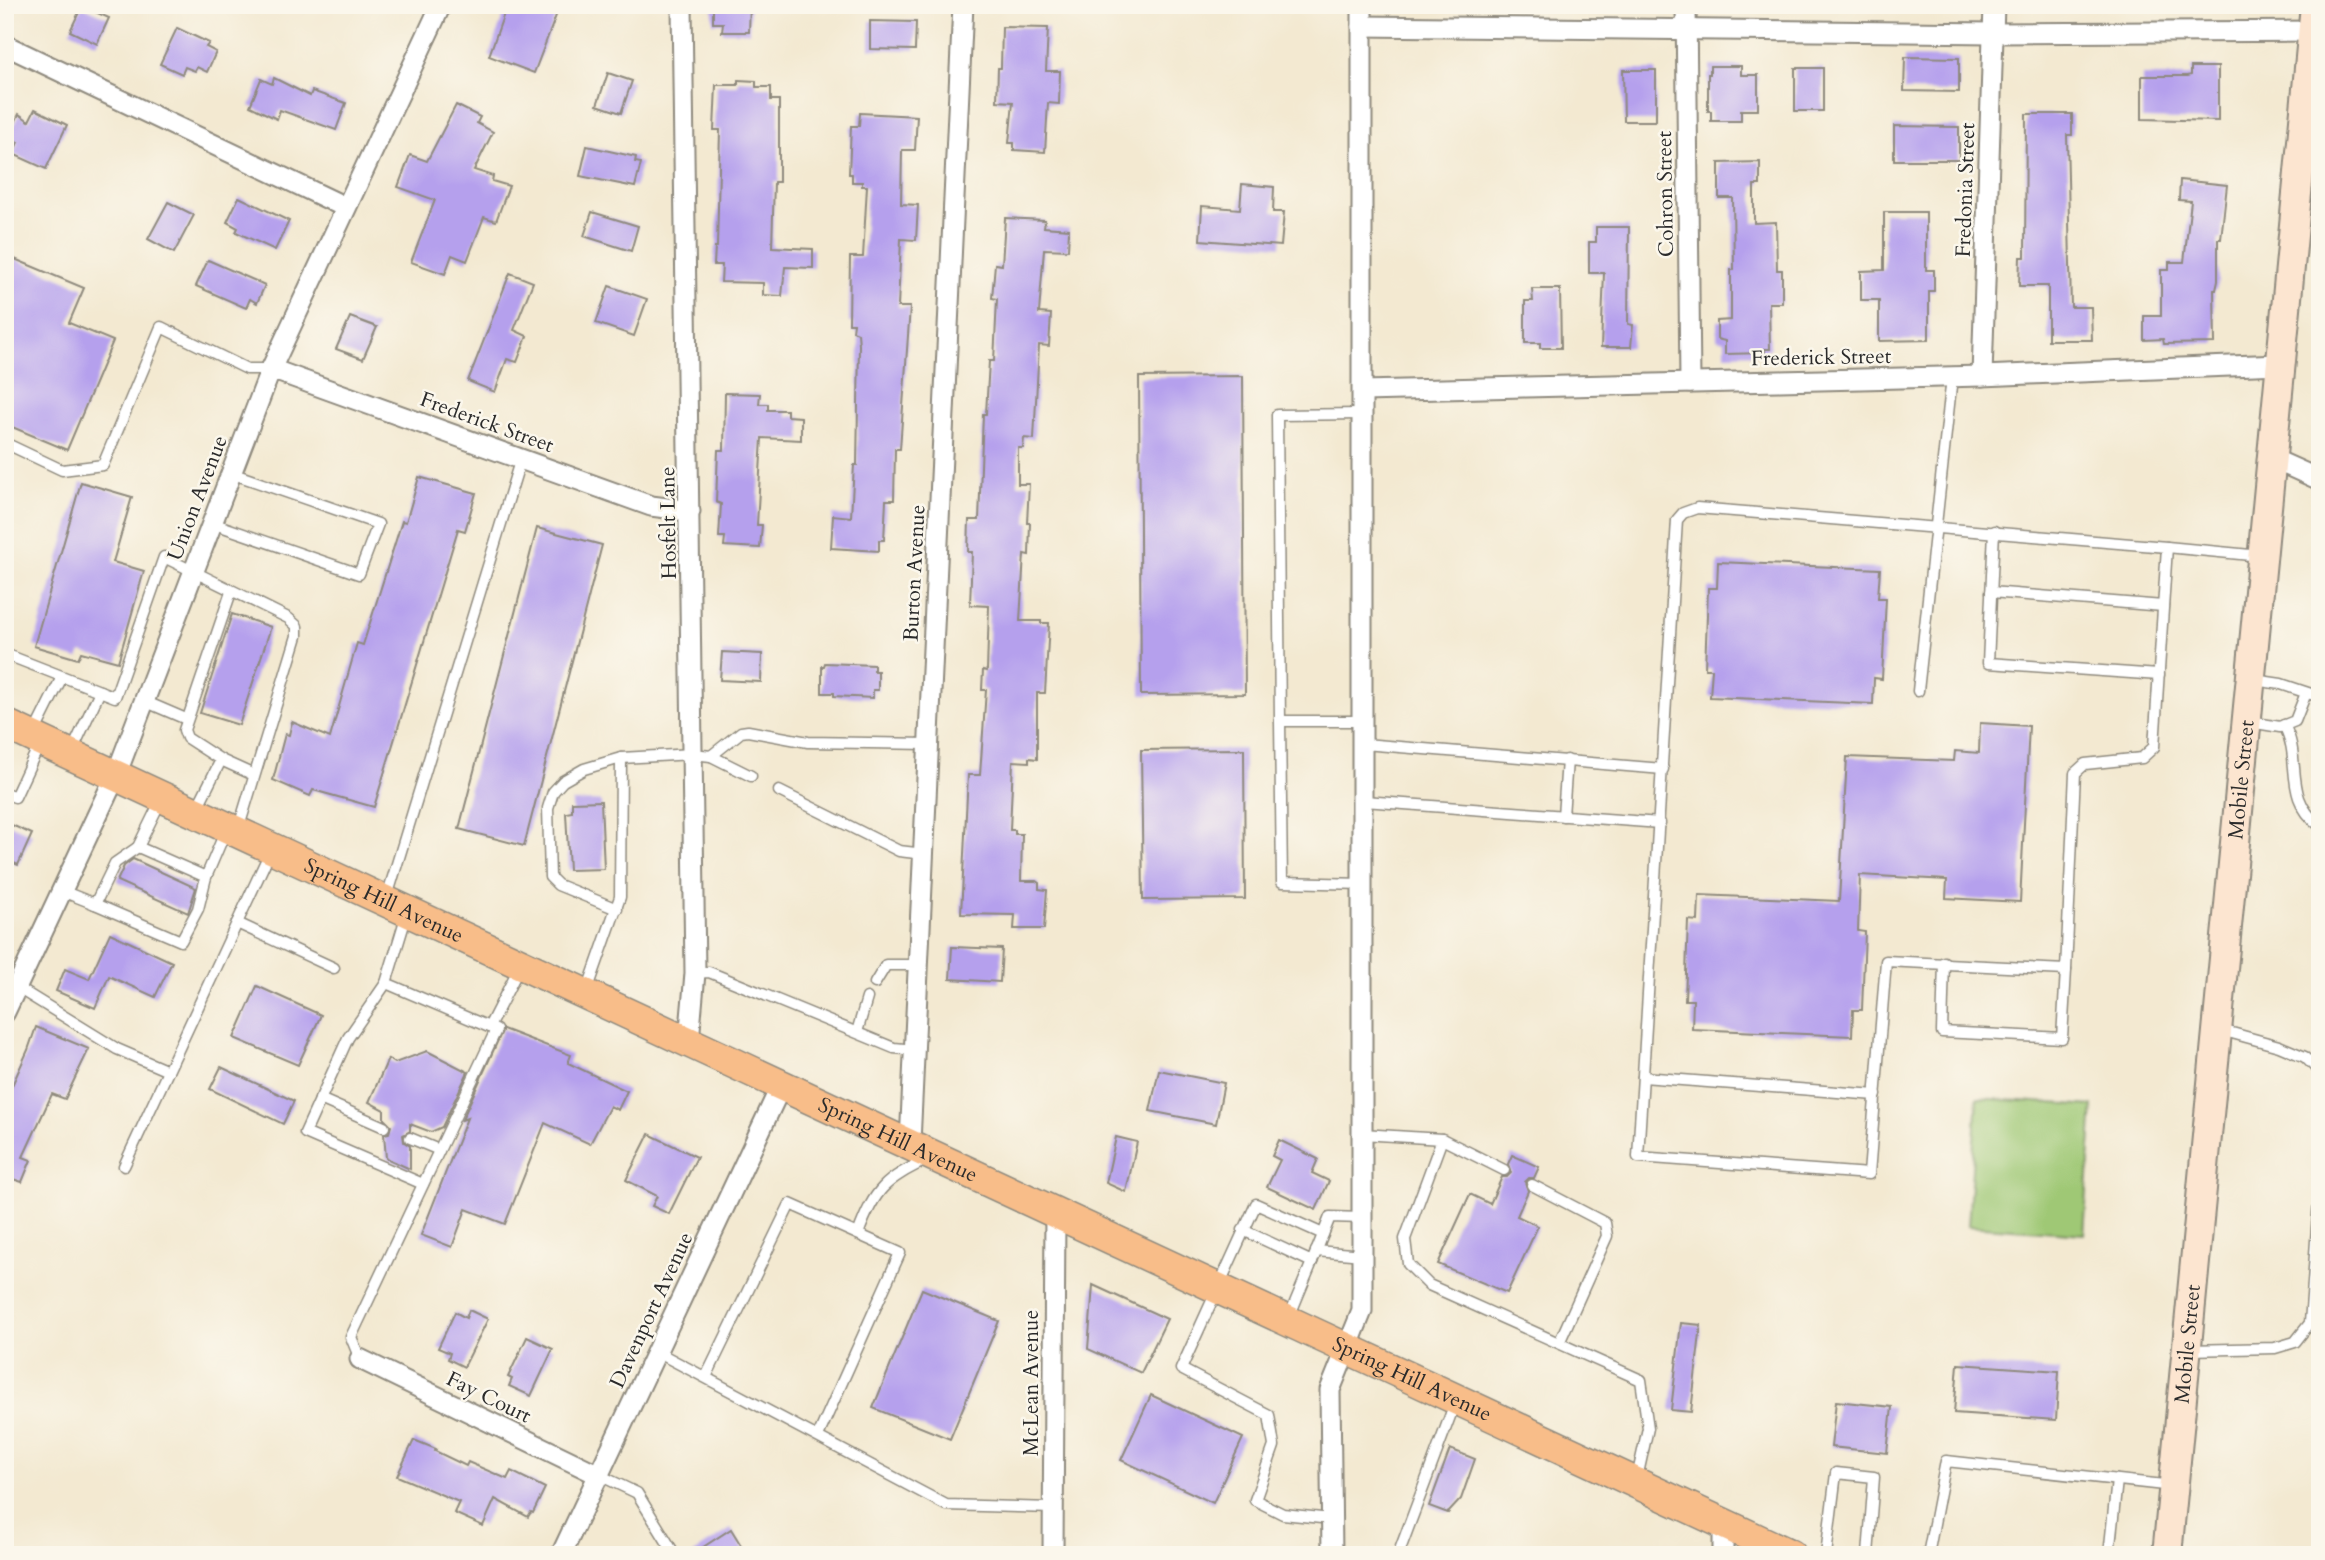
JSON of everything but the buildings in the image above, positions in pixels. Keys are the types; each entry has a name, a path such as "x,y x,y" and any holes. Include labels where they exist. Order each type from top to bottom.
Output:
{"main road":[{"name":"Spring Hill Avenue","path":"26,734 1791,1555"}],"street":[{"name":"Union Avenue","path":"5,1012 11,983 62,891 116,775 271,369 441,5"},
{"name":"Hosfelt Lane","path":"682,5 690,512 702,755 695,973 689,1041"},
{"name":"Burton Avenue","path":"923,1149 915,1050 963,5"},
{"path":"1332,1555 1330,1390 1362,1311 1362,5"},
{"name":"Cohron Street","path":"1686,5 1690,383"},
{"name":"Fredonia Street","path":"1982,376 1994,5"},
{"path":"1362,26 1993,33 2316,23"},
{"name":"Mobile Street","path":"2167,1555 2280,364 2316,23"},
{"path":"5,45 345,206"},
{"name":"Frederick Street","path":"1363,391 1952,377 2280,364"},
{"name":"Frederick Street","path":"271,369 651,506 690,512"},
{"path":"2271,457 2320,480"},
{"name":"Davenport Avenue","path":"561,1555 782,1084"},
{"name":"McLean Avenue","path":"1053,1555 1055,1211"},
{"name":"Fay Court","path":"360,1359 599,1475"},
{"path":"1723,1523 1723,1555"}],"lane":[{"path":"5,443 62,470 103,464 161,327 247,369 271,369"},
{"path":"1918,691 1952,377"},
{"path":"1363,414 1277,415 1282,882 1363,884"},
{"path":"423,1184 305,1133 348,1038 386,983 397,905 521,458"},
{"path":"212,523 359,574 378,524 231,473"},
{"path":"2066,970 1886,961 1870,1174 1638,1157 1677,520 1683,513 1697,508 1936,526 2262,556"},
{"path":"1994,531 1988,663 2159,675"},
{"path":"1944,962 1942,1032 2062,1038 2075,773 2085,764 2143,758 2154,747 2167,547"},
{"path":"5,653 115,697 164,557 288,618 297,626 297,636 254,775 232,828 206,877 198,909 181,941 62,891"},
{"path":"231,592 184,730 187,738 221,760 254,775"},
{"path":"1991,592 2163,606"},
{"path":"5,793 15,797 26,734 61,677"},
{"path":"2250,679 2281,684 2320,697"},
{"path":"71,754 100,691"},
{"path":"2246,722 2280,727 2295,721 2306,693"},
{"path":"144,701 186,719"},
{"path":"1280,721 1364,721"},
{"path":"2284,725 2290,737 2300,803 2307,816 2320,825"},
{"path":"702,755 748,731 808,742 929,744"},
{"path":"1364,744 1663,769"},
{"path":"617,909 558,885 550,877 548,808 553,792 563,781 584,769 621,758 702,755 751,776"},
{"path":"586,993 620,897 621,758"},
{"path":"195,811 221,760"},
{"path":"1563,816 1567,760"},
{"path":"779,790 899,852 924,854"},
{"path":"95,904 115,863 138,847 162,796"},
{"path":"1364,801 1660,823"},
{"path":"138,847 206,877"},
{"path":"124,1166 272,847"},
{"path":"237,923 334,968"},
{"path":"489,1027 521,963"},
{"path":"875,984 886,965 918,965"},
{"path":"695,973 709,972 894,1048 915,1050"},
{"path":"11,983 117,1049 167,1071"},
{"path":"360,1359 351,1337 496,1030 386,983"},
{"path":"857,1032 867,998"},
{"path":"2217,1029 2287,1049 2305,1057 2320,1072"},
{"path":"1643,1077 1876,1095"},
{"path":"320,1100 384,1127"},
{"path":"1362,1134 1443,1139 1504,1170"},
{"path":"410,1138 439,1150"},
{"path":"1443,1139 1405,1239 1408,1264 1429,1285 1641,1380 1648,1428 1636,1482"},
{"path":"858,1234 871,1202 882,1187 923,1149"},
{"path":"1532,1185 1605,1223 1607,1236 1559,1343"},
{"path":"2186,1350 2275,1348 2295,1342 2310,1323 2320,1186"},
{"path":"706,1377 790,1204 901,1253 818,1436"},
{"path":"1323,1234 1256,1204 1181,1369 1269,1415 1275,1446 1255,1500 1283,1514 1331,1519"},
{"path":"1288,1320 1330,1217 1362,1219"},
{"path":"1244,1230 1312,1262"},
{"path":"1316,1251 1363,1255"},
{"path":"657,1352 946,1505 1054,1508"},
{"path":"1398,1555 1457,1399"},
{"path":"1928,1555 1946,1461 2174,1486"},
{"path":"1826,1555 1836,1473 1874,1477 1868,1555"},
{"path":"599,1475 637,1493 675,1555"},
{"path":"2109,1555 2117,1480"}],"green space":[{"path":"1977,1098 2093,1106 2084,1234 1968,1226"}]}
